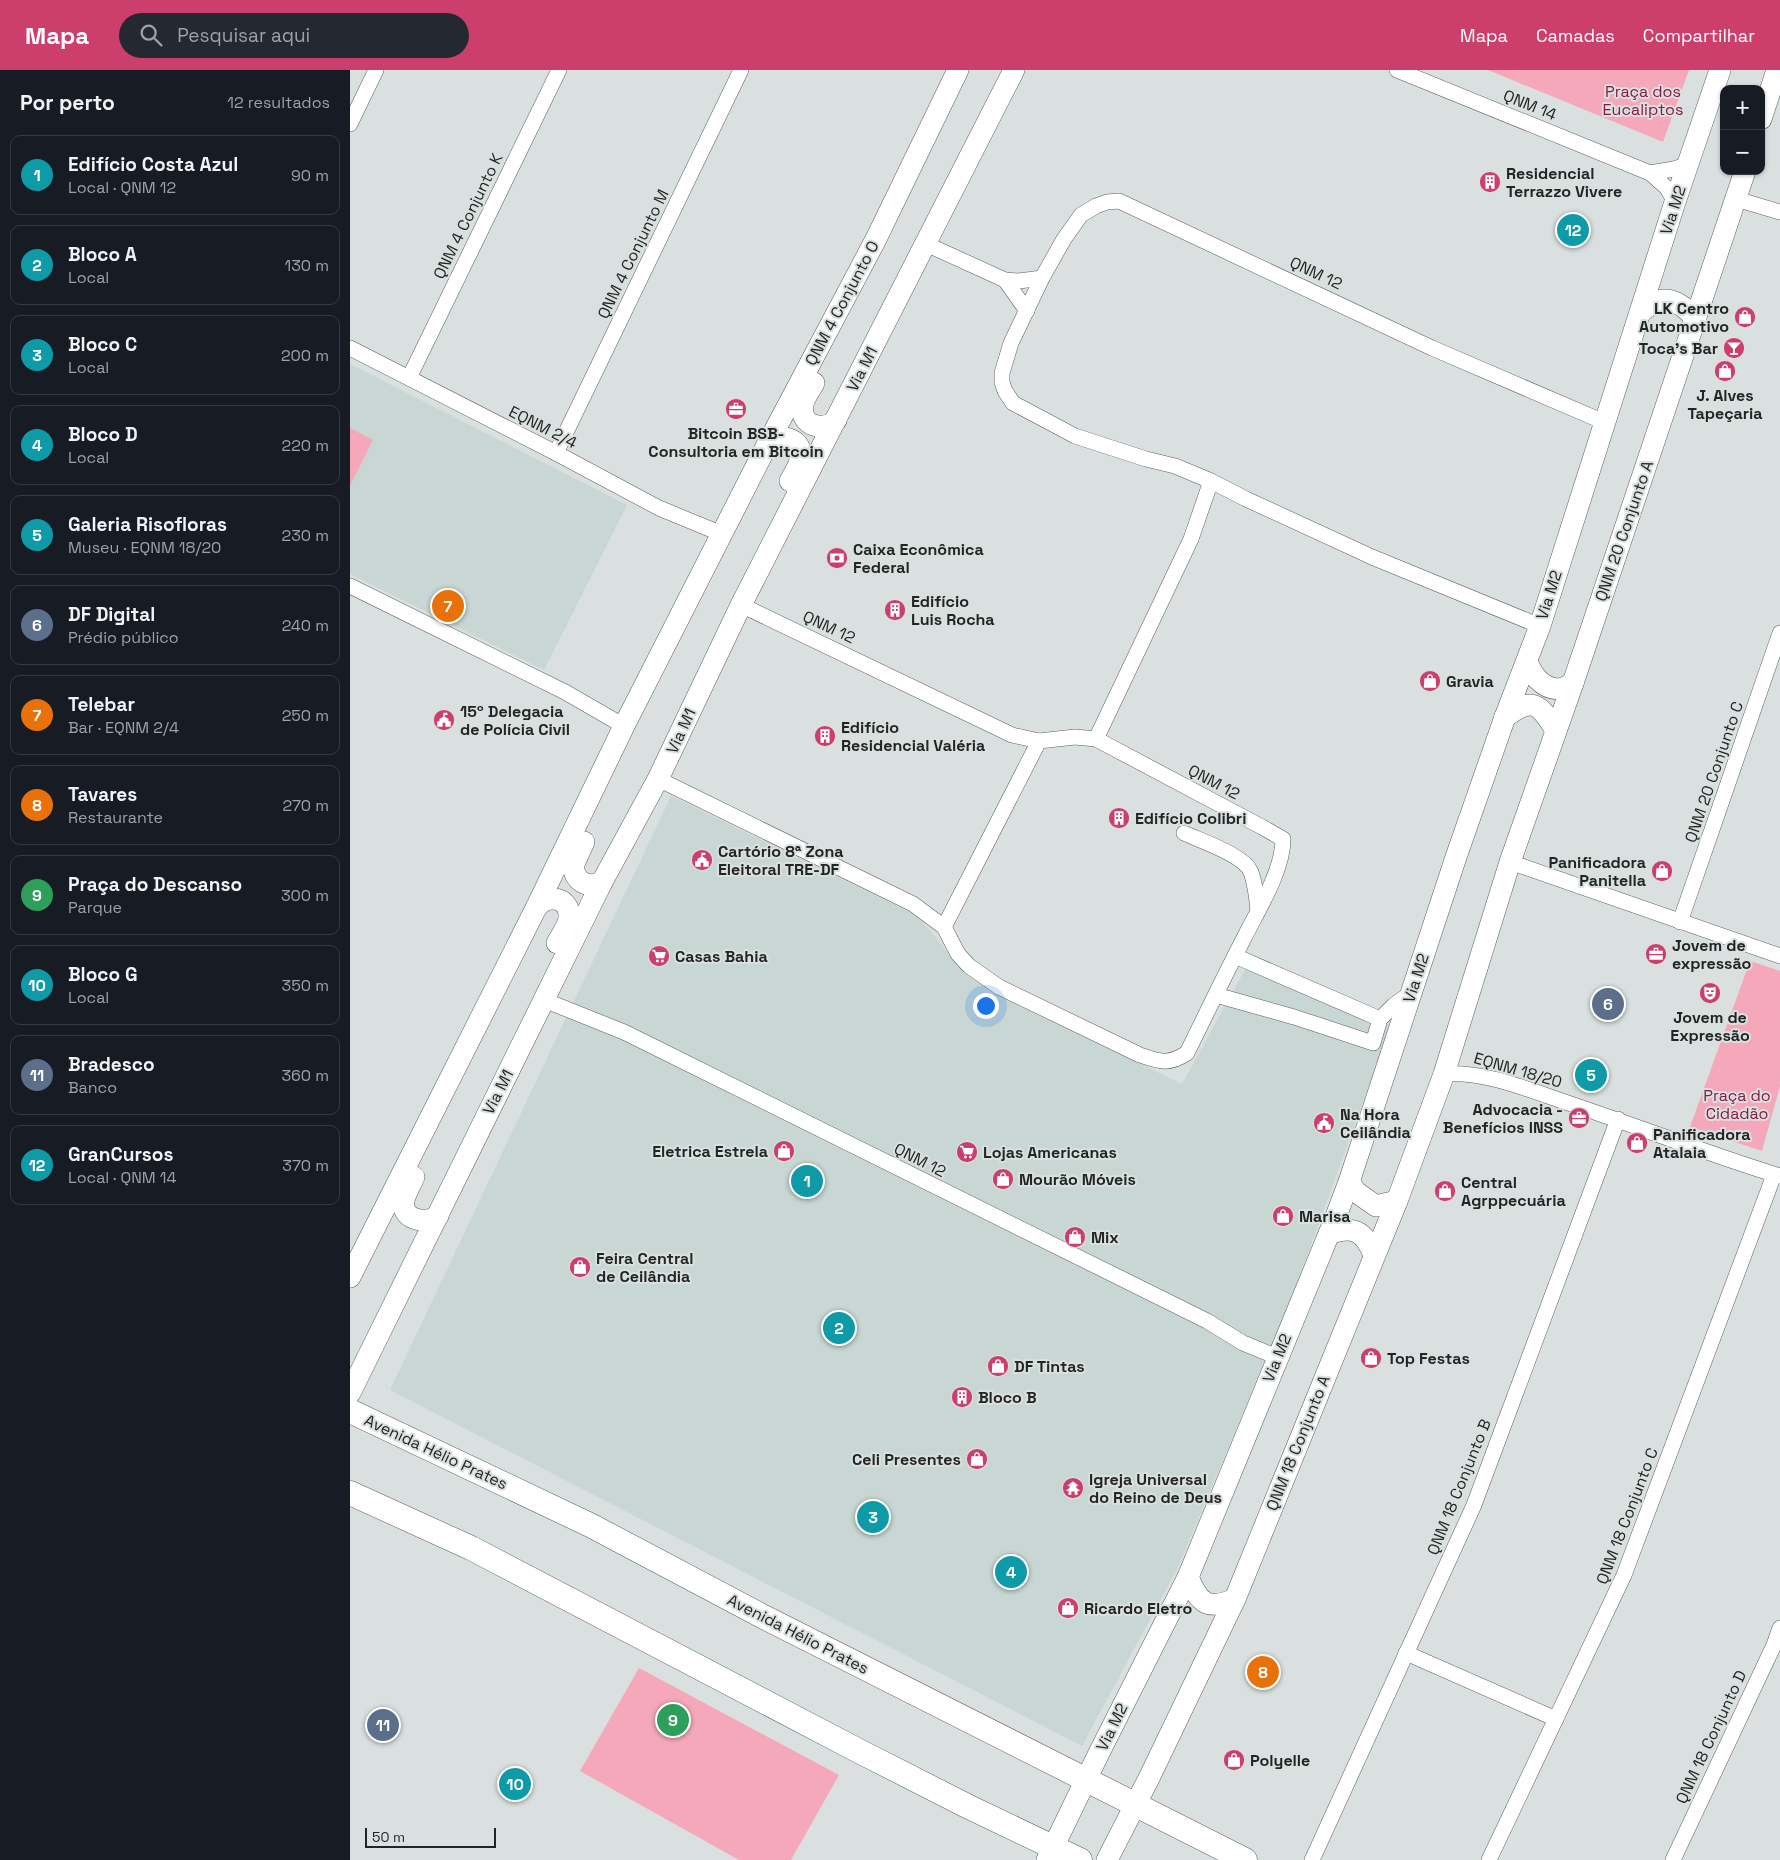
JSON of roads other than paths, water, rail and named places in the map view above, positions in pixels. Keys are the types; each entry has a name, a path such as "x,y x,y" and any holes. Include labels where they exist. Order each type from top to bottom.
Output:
{"main road":[{"name":"QNM 4 Conjunto O","path":"722,534 876,239 958,70"},
{"name":"Via M1","path":"350,1393 602,882 658,779 741,604 1014,70"},
{"name":"Via M2","path":"1051,1854 1188,1577 1349,1182 1505,717 1540,626 1675,202 1720,70"},
{"path":"1765,107 1777,70"},
{"name":"QNM 20 Conjunto A","path":"1510,862 1573,683 1743,175"},
{"path":"836,420 826,427 814,425 804,416 803,404 866,281 876,239"},
{"path":"1641,312 1652,304 1665,300 1684,307 1695,320"},
{"path":"718,653 731,597 800,461 801,454 799,448 790,439 779,437 768,443"},
{"path":"350,1277 536,908 624,726 722,534"},
{"path":"602,882 592,885 582,882 575,875 573,866 644,720 660,657"},
{"path":"1526,661 1532,674 1549,686 1557,689 1573,683"},
{"path":"1505,717 1519,706 1530,704 1546,713 1556,731"},
{"path":"1444,1074 1510,862"},
{"path":"494,1100 506,1044 568,922 567,906 557,899 545,900 536,908"},
{"name":"QNM 18 Conjunto A","path":"1134,1804 1235,1599 1397,1201 1444,1074"},
{"path":"438,1216 427,1221 416,1220 407,1212 404,1200 431,1142 441,1094"},
{"path":"1349,1182 1356,1192 1376,1206 1397,1201"},
{"path":"1329,1234 1340,1230 1353,1230 1361,1234 1369,1242 1374,1255"},
{"name":"Avenida Hélio Prates","path":"350,1411 590,1525 760,1615 1245,1860"},
{"path":"350,1493 471,1548 969,1807 1051,1854 1080,1860"},
{"path":"1188,1577 1199,1599 1206,1604 1216,1605 1235,1599"},
{"path":"1107,1860 1134,1804"}],"street":[{"path":"350,124 376,70"},
{"name":"QNM 4 Conjunto K","path":"409,378 559,70"},
{"name":"QNM 4 Conjunto M","path":"556,453 740,70"},
{"name":"QNM 14","path":"1397,70 1650,173 1667,188 1675,202"},
{"path":"1650,173 1674,169 1688,164"},
{"path":"1736,199 1780,212"},
{"name":"QNM 12","path":"1540,626 1372,558 1246,500 1211,481 1175,466 1146,459 1075,436 1013,403 1005,391 1002,382 1002,373 1011,343 1042,278 1064,239 1081,215 1096,206 1119,200 1432,348 1604,422"},
{"path":"926,244 1005,280 1019,281 1042,278"},
{"path":"1005,280 1027,311"},
{"name":"EQNM 2/4","path":"350,348 659,508 722,534"},
{"path":"1096,739 1191,539 1211,481"},
{"path":"350,586 565,692 624,726"},
{"name":"QNM 12","path":"658,779 914,904 944,927 958,954 969,966 999,987 1140,1056 1153,1060 1175,1061 1187,1053 1258,911 1279,866 1283,852 1282,839 1096,739 1075,737 1039,741 1012,735 741,604"},
{"name":"QNM 20 Conjunto C","path":"1680,922 1780,633"},
{"path":"944,927 1039,741"},
{"path":"1184,833 1237,858 1245,865 1250,872 1258,911"},
{"path":"1510,862 1780,956"},
{"path":"1235,956 1380,1019"},
{"path":"1216,995 1294,1017 1373,1043 1380,1019 1394,1005 1411,993"},
{"name":"QNM 12","path":"544,1000 624,1032 1207,1321 1243,1343 1277,1358"},
{"name":"EQNM 18/20","path":"1444,1074 1462,1073 1485,1076 1618,1119 1777,1176"},
{"name":"QNM 18 Conjunto B","path":"1312,1860 1474,1505 1618,1119"},
{"name":"QNM 18 Conjunto C","path":"1489,1860 1624,1575 1777,1176"},
{"name":"QNM 18 Conjunto D","path":"1673,1860 1770,1654 1780,1628"},
{"path":"1406,1653 1556,1719"}],"place":[{"name":"Residencial Terrazzo Vivere","path":"1490,182"},
{"name":"GranCursos","path":"1573,230"},
{"name":"LK Centro Automotivo","path":"1745,317"},
{"name":"Toca's Bar","path":"1734,348"},
{"name":"J. Alves Tapeçaria","path":"1725,371"},
{"name":"Bitcoin BSB- Consultoria em Bitcoin","path":"736,409"},
{"name":"Caixa Econômica Federal","path":"837,558"},
{"name":"Telebar","path":"448,606"},
{"name":"Edifício Luis Rocha","path":"895,610"},
{"name":"Gravia","path":"1430,681"},
{"name":"15º Delegacia de Polícia Civil","path":"444,720"},
{"name":"Edifício Residencial Valéria","path":"825,736"},
{"name":"Edifício Colibri","path":"1119,818"},
{"name":"Cartório 8ª Zona Eleitoral TRE-DF","path":"702,860"},
{"name":"Panificadora Panitella","path":"1662,871"},
{"name":"Jovem de expressão","path":"1656,954"},
{"name":"Casas Bahia","path":"659,956"},
{"name":"Jovem de Expressão","path":"1710,993"},
{"name":"DF Digital","path":"1608,1004"},
{"name":"Galeria Risofloras","path":"1591,1075"},
{"name":"Advocacia - Benefícios INSS","path":"1579,1118"},
{"name":"Na Hora Ceilândia","path":"1324,1123"},
{"name":"Panificadora Atalaia","path":"1637,1143"},
{"name":"Eletrica Estrela","path":"784,1151"},
{"name":"Lojas Americanas","path":"967,1152"},
{"name":"Mourão Móveis","path":"1003,1179"},
{"name":"Edifício Costa Azul","path":"807,1181"},
{"name":"Central Agrppecuária","path":"1445,1191"},
{"name":"Marisa","path":"1283,1216"},
{"name":"Mix","path":"1075,1237"},
{"name":"Feira Central de Ceilândia","path":"580,1267"},
{"name":"Bloco A","path":"839,1328"},
{"name":"Top Festas","path":"1371,1358"},
{"name":"DF Tintas","path":"998,1366"},
{"name":"Bloco B","path":"962,1397"},
{"name":"Celi Presentes","path":"977,1459"},
{"name":"Igreja Universal do Reino de Deus","path":"1073,1488"},
{"name":"Bloco C","path":"873,1517"},
{"name":"Bloco D","path":"1011,1572"},
{"name":"Ricardo Eletro","path":"1068,1608"},
{"name":"Tavares","path":"1263,1672"},
{"name":"Praça do Descanso","path":"673,1720"},
{"name":"Bradesco","path":"383,1725"},
{"name":"Polyelle","path":"1234,1760"},
{"name":"Bloco G","path":"515,1784"}],"park label":[{"name":"Praça dos Eucaliptos","path":"1643,100"},
{"name":"Praça do Cidadão","path":"1737,1104"}]}
